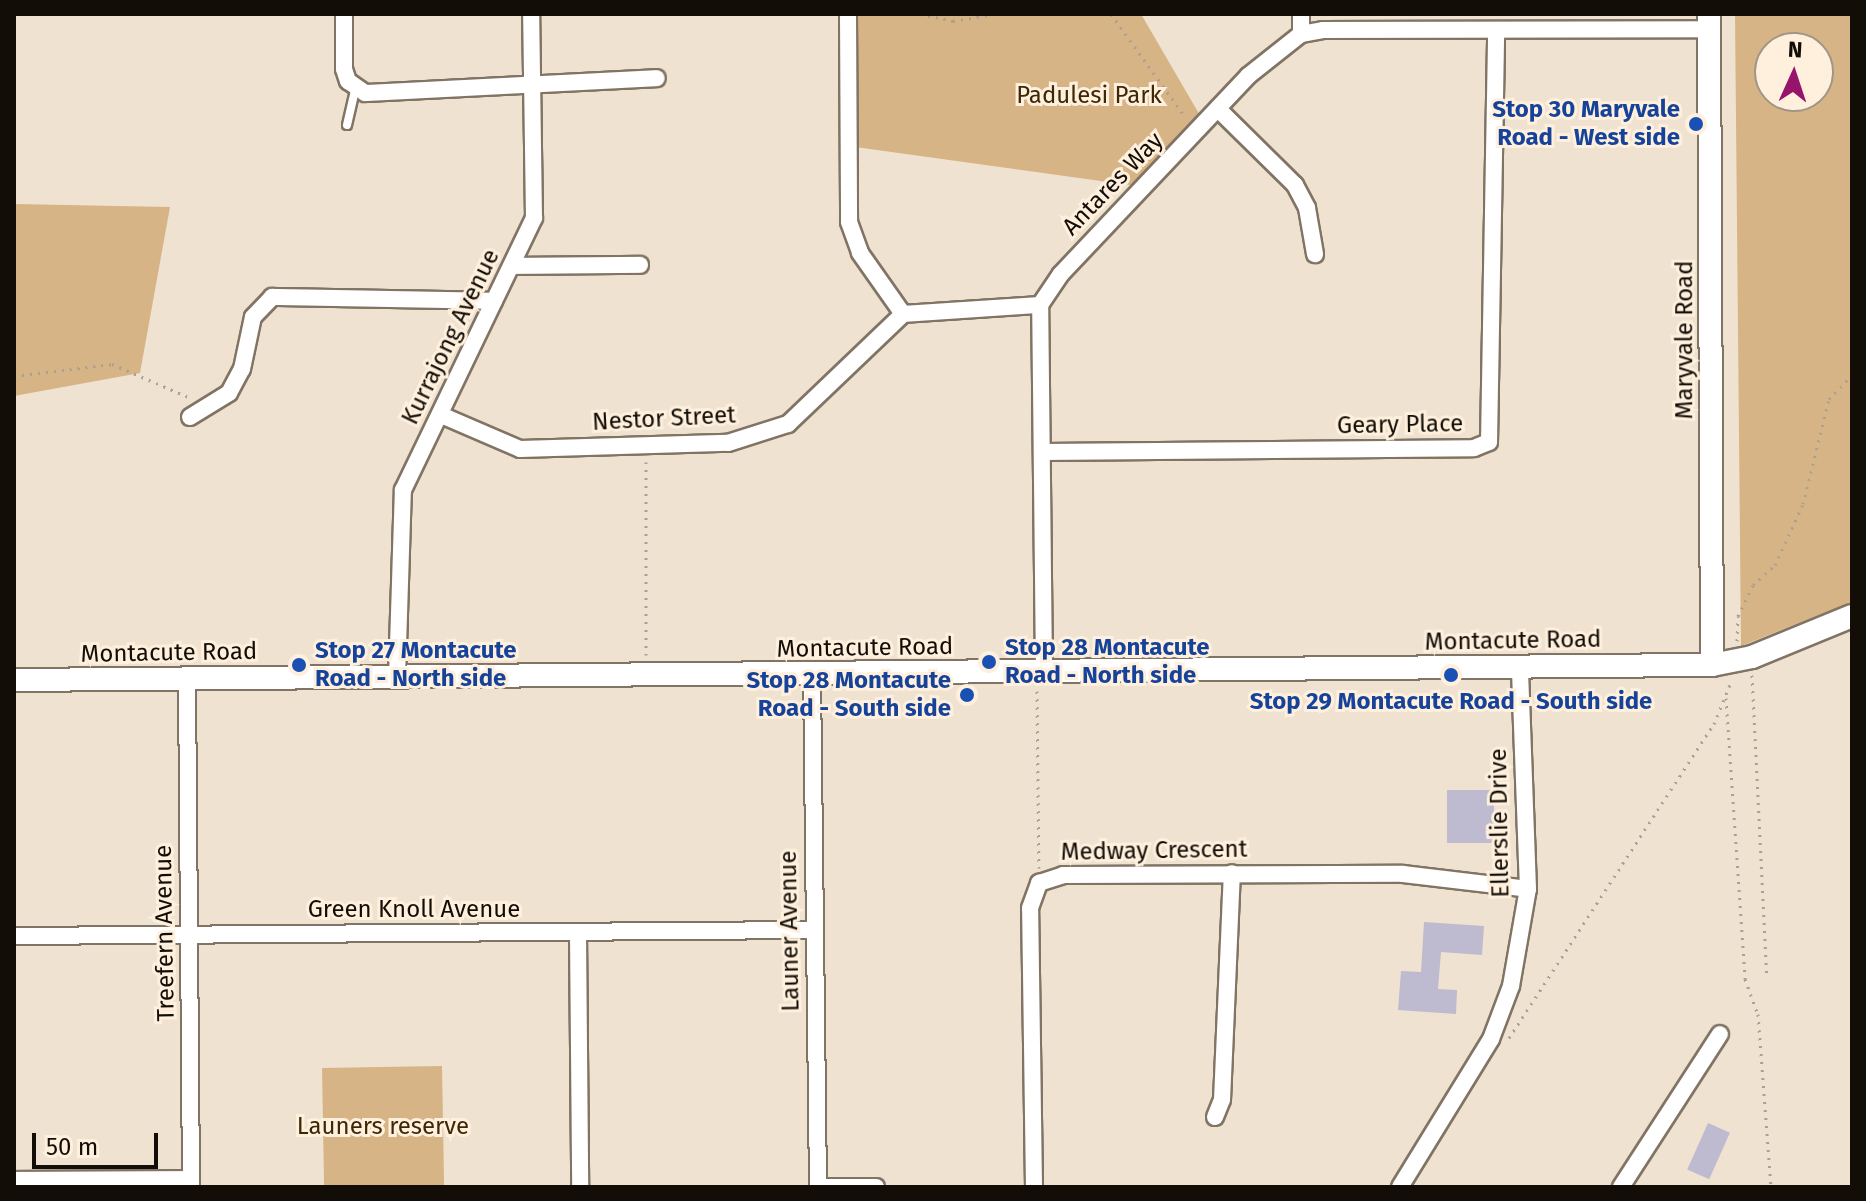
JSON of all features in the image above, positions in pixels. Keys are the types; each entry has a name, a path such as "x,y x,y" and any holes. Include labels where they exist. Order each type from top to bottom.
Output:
{"main road":[{"name":"Maryvale Road","path":"1709,21 1712,665"},
{"name":"Montacute Road","path":"14,680 1712,665 1746,659 1852,616"}],"street":[{"path":"344,14 344,69 355,89 380,94 531,88 657,78"},
{"name":"Kurrajong Avenue","path":"397,678 400,508 534,218 531,14"},
{"path":"848,14 849,222 860,253 903,314 1040,305 1043,452 1040,671"},
{"path":"1301,14 1301,34 1496,32 1709,21"},
{"name":"Geary Place","path":"1043,452 1474,448 1489,442 1496,32"},
{"name":"Antares Way","path":"1040,305 1111,218 1258,67 1301,34"},
{"path":"1219,110 1295,185 1307,208 1315,254"},
{"path":"513,266 640,265"},
{"path":"190,417 229,393 242,369 253,317 272,297 494,301"},
{"name":"Nestor Street","path":"441,415 520,449 714,445 775,431 903,314"},
{"name":"Ellerslie Drive","path":"1400,1187 1491,1039 1511,986 1528,889 1520,667"},
{"name":"Launer Avenue","path":"812,675 818,1187"},
{"name":"Treefern Avenue","path":"187,678 191,1183"},
{"path":"1215,1117 1222,1100 1232,873"},
{"name":"Medway Crescent","path":"1034,1187 1030,908 1039,883 1063,875 1403,874 1528,889"},
{"name":"Green Knoll Avenue","path":"14,936 814,930"},
{"path":"578,934 580,1187"},
{"path":"1621,1187 1720,1034"},
{"path":"14,1180 191,1183"},
{"path":"818,1187 876,1187"}],"lane":[{"path":"347,125 355,89"}],"path":[{"path":"920,14 953,21 994,14"},
{"path":"1111,14 1190,125"},
{"path":"14,376 112,364 209,405"},
{"path":"1767,978 1746,659 1738,616 1753,585 1775,565 1803,504 1821,419 1852,375"},
{"path":"646,447 646,661"},
{"path":"1506,1042 1587,928 1714,724 1726,694 1746,659"},
{"path":"1039,883 1040,671"},
{"path":"1726,694 1745,979 1758,1014 1771,1187"}],"green space":[{"name":"Padulesi Park","path":"848,14 1141,14 1205,124 1144,187 848,146"},
{"path":"1735,14 1852,14 1852,602 1741,646"},
{"path":"14,204 170,207 140,373 14,396"},
{"name":"Launers reserve","path":"442,1066 444,1187 324,1187 322,1068"}],"building":[{"path":"1447,790 1494,790 1494,843 1447,843"},
{"path":"1424,922 1484,926 1482,955 1441,952 1438,989 1457,990 1456,1014 1398,1010 1401,971 1421,972"},
{"path":"1708,1123 1730,1133 1709,1179 1687,1170"}],"place":[{"name":"Stop 30 Maryvale Road - West side","path":"1696,124"},
{"name":"Stop 28 Montacute Road - North side","path":"989,662"},
{"name":"Stop 27 Montacute Road - North side","path":"299,665"},
{"name":"Stop 29 Montacute Road - South side","path":"1451,675"},
{"name":"Stop 28 Montacute Road - South side","path":"967,695"}]}
